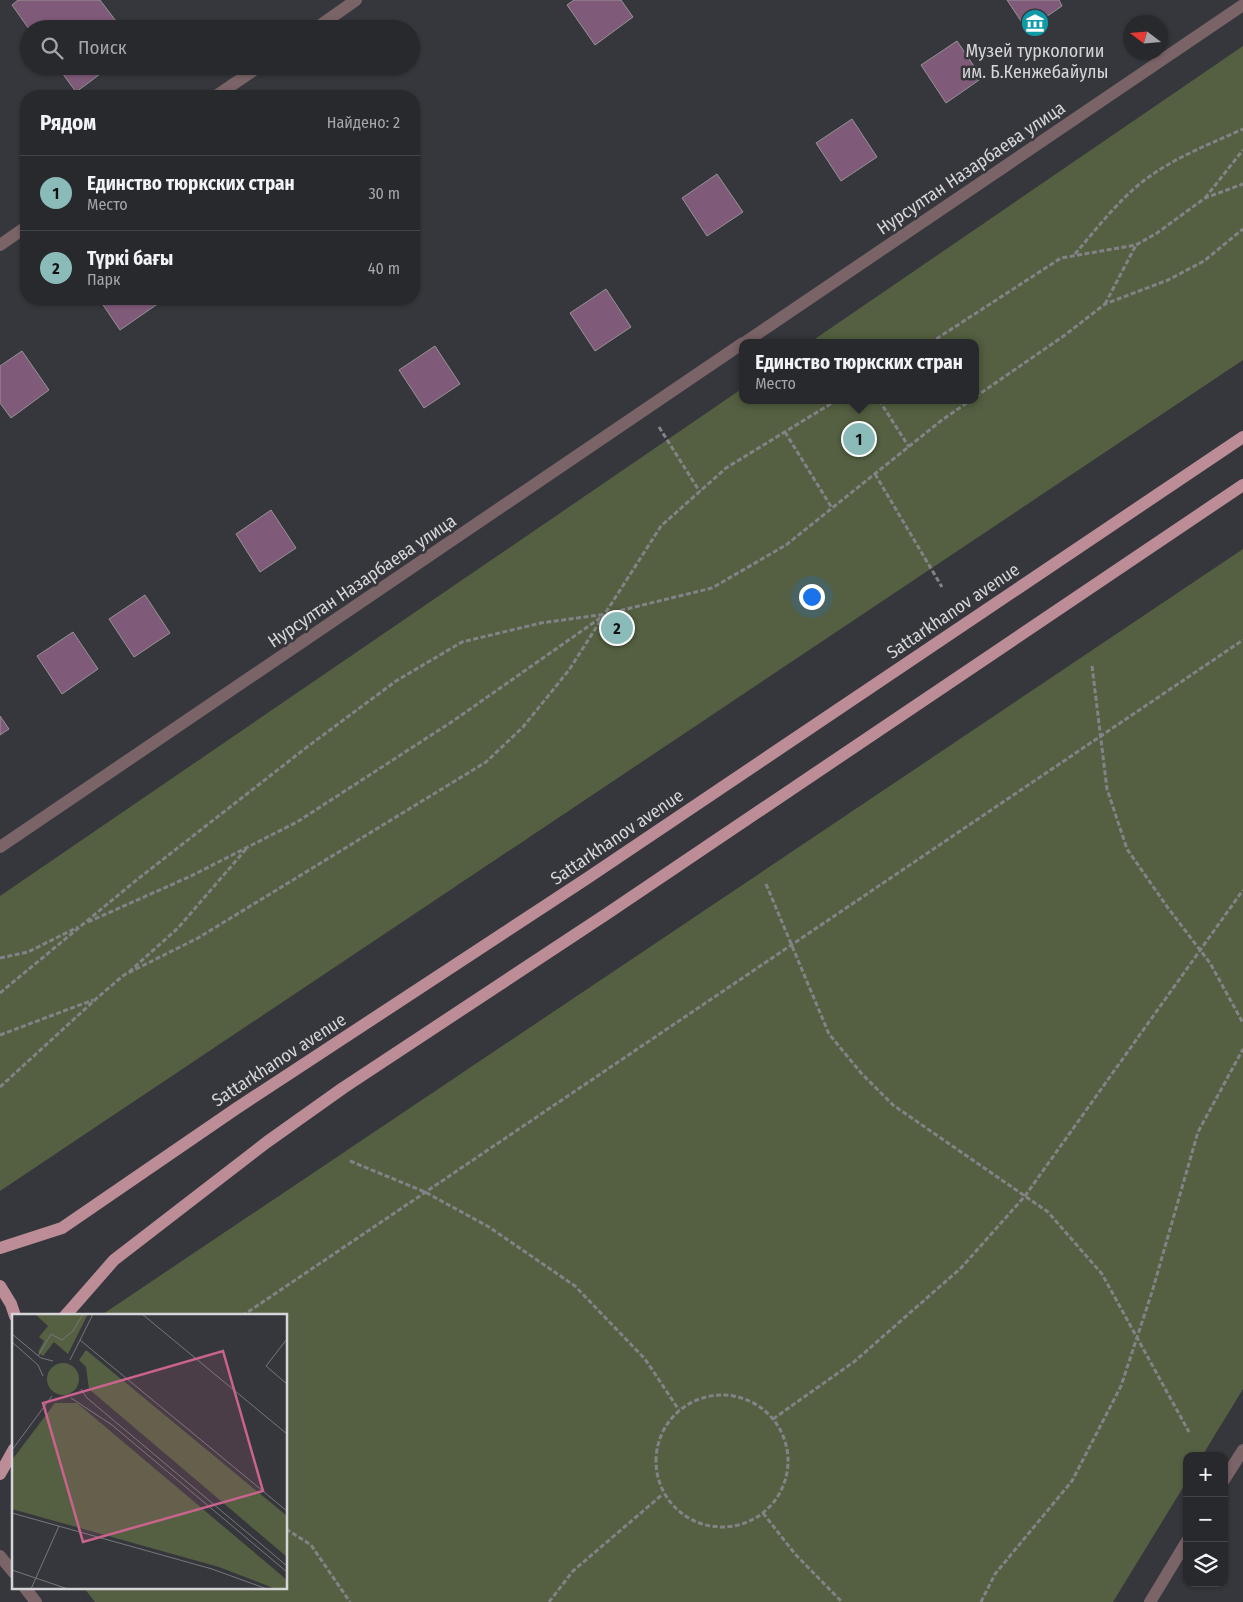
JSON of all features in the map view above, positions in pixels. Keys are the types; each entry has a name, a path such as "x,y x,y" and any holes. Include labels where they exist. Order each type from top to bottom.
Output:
{"main road":[{"name":"Sattarkhanov avenue","path":"0,1248 62,1228 237,1108 586,880 1243,437"},
{"path":"67,1314 114,1260 252,1153 343,1088 608,913 1243,485"},
{"path":"0,1286 11,1304 14,1314"},
{"path":"0,1474 12,1453"}],"street":[{"path":"328,20 356,0"},
{"name":"Нурсултан Назарбаева улица","path":"749,339 1243,5"},
{"path":"225,90 247,75"},
{"path":"0,245 20,231"},
{"name":"Нурсултан Назарбаева улица","path":"0,846 739,346"},
{"path":"1228,1474 1243,1450"},
{"path":"1150,1602 1183,1548"},
{"path":"0,1556 12,1571"},
{"path":"27,1590 36,1602"}],"path":[{"path":"1074,255 1109,212 1152,175 1185,155 1243,129"},
{"path":"936,339 1061,258 1136,245 1157,233 1205,198 1243,150"},
{"path":"1205,198 1243,184"},
{"path":"979,394 1065,335 1105,304 1168,280 1204,261 1243,228"},
{"path":"1105,304 1136,245"},
{"path":"124,975 198,938 486,762 523,727 569,670 660,526 726,468 830,404"},
{"path":"881,404 908,447"},
{"path":"0,992 134,882 307,747 396,681 462,642 541,623 606,614 712,588 786,544 908,447 966,404"},
{"path":"647,408 700,492"},
{"path":"785,432 832,508"},
{"path":"875,474 942,587"},
{"path":"0,958 28,952 84,924 191,876 296,822 445,726 606,614"},
{"path":"245,1314 1243,640"},
{"path":"1092,666 1107,788 1127,849 1168,908 1210,963 1243,1023"},
{"path":"0,1087 97,998 178,928 249,846"},
{"path":"766,884 829,1034 862,1074 893,1105 1048,1212 1102,1274 1189,1432"},
{"path":"773,1419 854,1361 961,1268 1025,1196 1243,890"},
{"path":"0,1035 97,998"},
{"path":"981,1602 995,1574 1072,1480 1121,1386 1152,1292 1198,1132 1243,1049"},
{"path":"350,1161 425,1192 489,1228 575,1286 645,1359 679,1410"},
{"path":"717,1394 738,1396 758,1405 773,1419 784,1437 788,1458 786,1479 777,1498 763,1513 743,1525 720,1528 698,1524 678,1512 663,1494 656,1472 656,1449 664,1428 679,1410 697,1399 717,1394"},
{"path":"549,1602 573,1571 663,1494"},
{"path":"763,1513 795,1554 842,1602"},
{"path":"288,1530 311,1545 350,1602"}],"green space":[{"path":"1243,46 1243,360 0,1191 0,896 739,391 739,404 979,404 979,339 815,339"},
{"path":"1243,549 1243,1389 1204,1452 1183,1452 1183,1488 1113,1602 95,1602 86,1590 288,1590 288,1314 103,1314"}],"building":[{"path":"18,0 100,0 115,20 23,20 12,5"},
{"path":"574,0 621,0 633,17 595,45 567,5"},
{"path":"1007,0 1059,0 1062,6 1027,30"},
{"path":"957,41 982,78 946,103 921,65"},
{"path":"64,75 99,75 79,90 75,90"},
{"path":"852,119 877,157 841,181 816,143"},
{"path":"717,174 743,212 707,236 682,198"},
{"path":"606,289 631,327 595,351 570,313"},
{"path":"103,305 156,305 120,330"},
{"path":"435,346 460,384 424,408 399,370"},
{"path":"22,351 49,390 11,418 0,403 0,366"},
{"path":"271,510 296,548 260,572 236,534"},
{"path":"145,595 170,633 134,657 109,619"},
{"path":"73,632 98,669 62,694 37,656"},
{"path":"0,716 9,729 0,735"}],"place":[{"name":"Музей туркологии им. Б.Кенжебайулы","path":"1035,23"},
{"name":"Единство тюркских стран","path":"859,439"},
{"name":"Түркі бағы","path":"617,628"}]}
